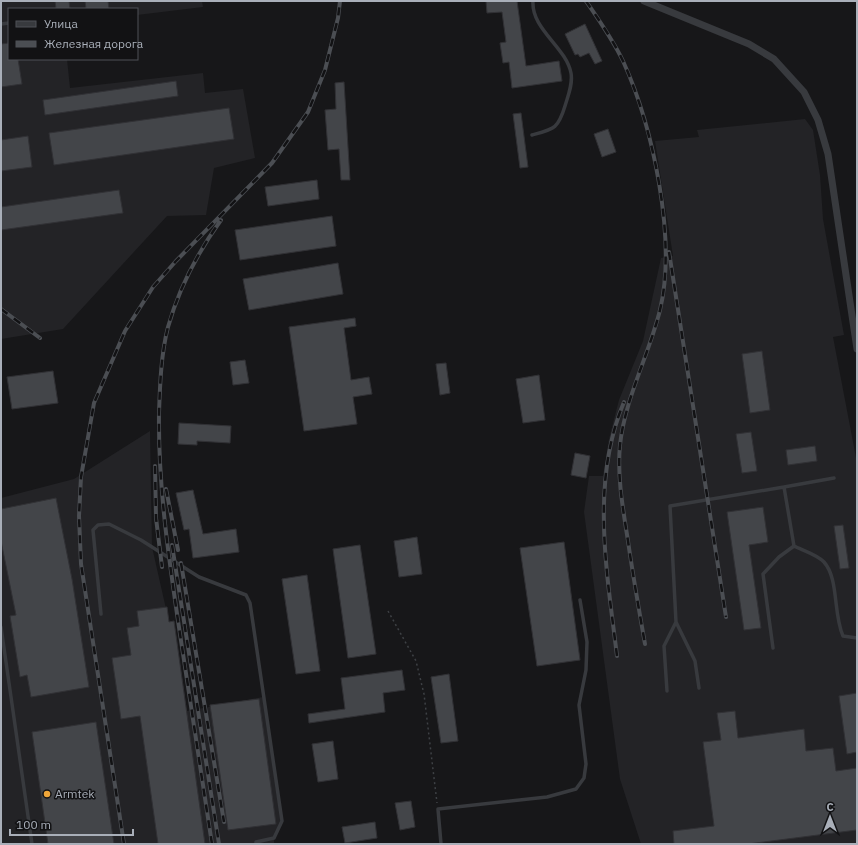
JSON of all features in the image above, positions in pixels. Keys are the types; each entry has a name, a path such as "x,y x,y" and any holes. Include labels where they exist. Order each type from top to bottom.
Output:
{"street":[{"path":"644,1 749,44 774,59 804,92 818,120 828,154 857,349"}],"lane":[{"path":"532,134 552,130 560,123 571,85 571,74 567,63 542,27 535,14 533,1"},
{"path":"699,688 695,661 676,622 670,506 834,478"},
{"path":"784,486 794,546"},
{"path":"101,614 93,530 98,525 109,524 142,540 199,577 246,595 250,603 282,821 274,838 256,842 256,844"},
{"path":"794,546 823,560 830,573 839,626 843,636 857,638"},
{"path":"774,648 763,574 779,557 794,546"},
{"path":"441,844 438,809 546,797 576,789 584,778 586,764 579,705 586,670 587,642 580,600"},
{"path":"667,691 664,646 676,622"},
{"path":"1,627 32,844"}],"path":[{"path":"388,611 416,661 424,694 438,809"}],"shaded area":[{"path":"1,1 202,1 203,7 138,15 138,8 8,8 8,60 67,60 70,88 203,73 205,93 243,89 255,158 214,168 206,215 167,216 63,329 1,339"},
{"path":"805,119 813,130 820,175 823,219 844,335 833,337 857,463 857,844 641,844 620,779 584,512 589,476 603,476 609,439 619,400 643,341 661,258 673,256 655,141 699,137 697,130"},
{"path":"150,431 152,547 169,622 174,621 187,711 263,697 282,821 274,838 274,844 1,844 1,498 74,479"}],"building":[{"path":"55,1 69,1 70,8 56,8"},
{"path":"85,1 108,1 109,8 86,8"},
{"path":"486,1 517,1 526,66 559,61 562,81 512,88 509,62 503,63 500,43 506,42 502,12 487,13"},
{"path":"585,24 602,61 595,64 589,53 580,57 578,54 575,55 565,34"},
{"path":"8,43 8,60 18,60 22,84 1,87 1,44"},
{"path":"176,81 178,96 45,115 43,100"},
{"path":"344,82 350,180 341,180 339,149 328,150 325,110 336,109 335,83"},
{"path":"229,108 234,139 54,165 49,133"},
{"path":"521,113 528,167 520,168 513,114"},
{"path":"608,129 616,152 602,157 594,134"},
{"path":"28,136 32,167 1,171 1,140"},
{"path":"317,180 319,199 268,206 265,187"},
{"path":"119,190 123,213 1,230 1,207"},
{"path":"332,216 336,246 240,260 235,230"},
{"path":"338,263 343,294 249,310 243,279"},
{"path":"355,318 356,326 344,328 351,380 369,377 372,394 353,397 357,424 304,431 289,327"},
{"path":"762,351 770,410 750,413 742,354"},
{"path":"245,360 249,383 233,385 230,362"},
{"path":"446,363 450,393 440,395 436,364"},
{"path":"53,371 58,403 12,409 7,377"},
{"path":"539,375 545,420 523,423 516,379"},
{"path":"179,423 231,426 230,443 197,441 197,445 178,444"},
{"path":"751,432 757,471 742,473 736,434"},
{"path":"815,446 817,461 788,465 786,450"},
{"path":"575,453 590,456 586,478 571,475"},
{"path":"193,490 203,534 236,529 239,552 193,558 189,529 184,530 176,493"},
{"path":"56,498 72,579 89,687 31,697 27,675 20,677 10,616 16,615 1,541 1,509"},
{"path":"763,507 768,542 749,545 761,628 744,630 727,512"},
{"path":"843,525 849,568 840,569 834,526"},
{"path":"417,537 422,574 399,577 394,541"},
{"path":"564,542 580,660 537,666 520,548"},
{"path":"360,545 376,654 348,658 333,549"},
{"path":"307,575 320,671 296,674 282,579"},
{"path":"167,607 169,622 174,621 205,844 158,844 140,716 121,719 112,658 131,655 127,628 139,626 137,611"},
{"path":"402,670 405,690 383,693 385,712 309,723 308,714 345,709 341,678"},
{"path":"449,674 458,741 441,743 431,677"},
{"path":"857,693 857,752 847,754 839,696"},
{"path":"259,699 276,824 228,830 210,705"},
{"path":"735,711 738,738 804,729 806,751 833,748 836,771 857,768 857,830 748,844 674,844 673,831 714,826 703,742 721,740 717,713"},
{"path":"96,722 114,844 48,844 32,732"},
{"path":"333,741 338,779 318,782 312,744"},
{"path":"411,801 415,827 400,830 395,803"},
{"path":"375,822 377,838 345,843 342,827"}],"railway":[{"path":"124,844 81,564 79,516 81,477 94,403 125,331 153,287 176,261 272,163 308,112 325,70 338,18 340,1"},
{"path":"586,1 615,45 634,88 644,118 652,150 664,217 666,250 665,282 660,310 627,410 619,457 622,505 645,644"},
{"path":"212,844 168,551 160,468 159,413 162,358 172,313 190,271 221,220"},
{"path":"669,252 726,617"},
{"path":"1,309 40,338"},
{"path":"617,656 606,560 604,496 607,464 614,432 624,402"},
{"path":"155,466 156,518 162,567"},
{"path":"166,489 178,550"},
{"path":"172,545 219,844"},
{"path":"181,563 224,822"}],"place":[{"name":"Armtek","path":"47,794"}]}
